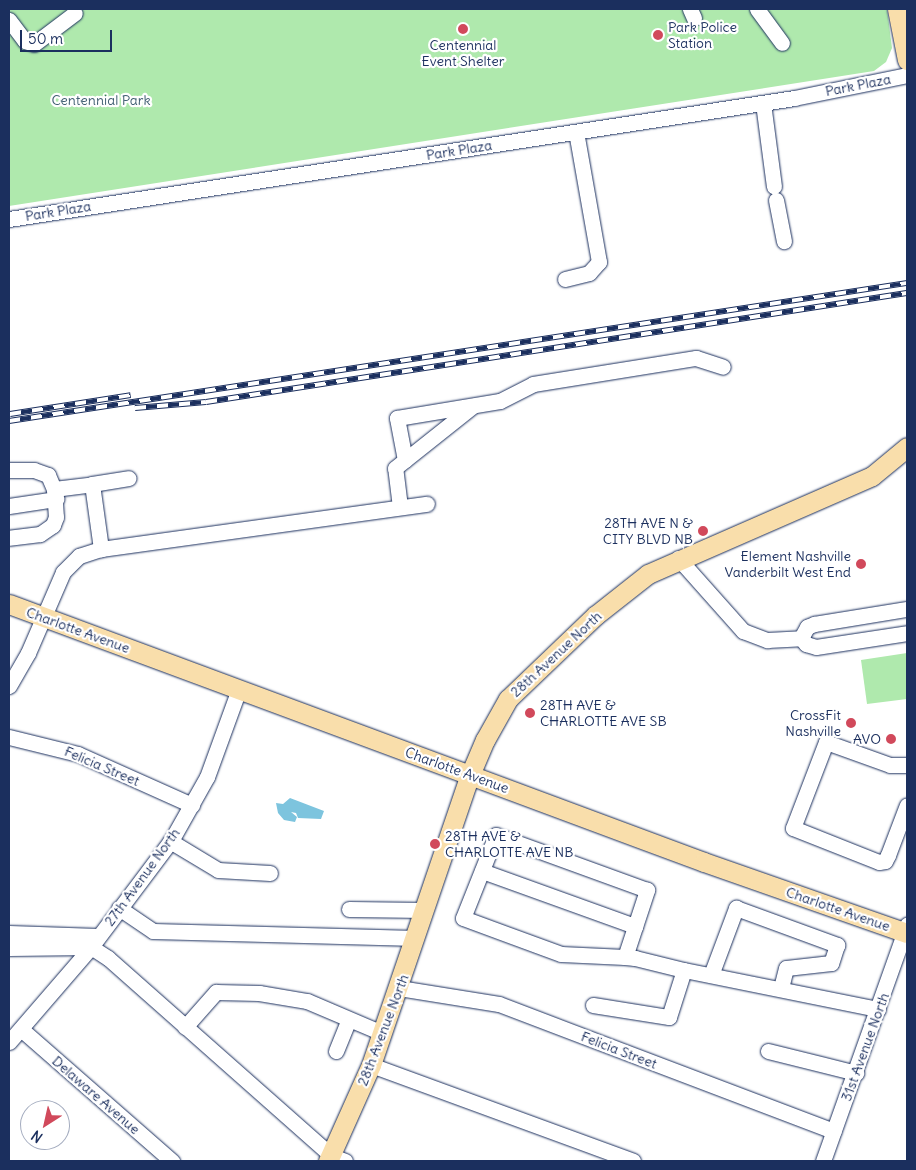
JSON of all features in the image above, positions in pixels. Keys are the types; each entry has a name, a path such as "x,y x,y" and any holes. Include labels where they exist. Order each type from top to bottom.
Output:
{"main road":[{"path":"897,9 907,60"},
{"name":"28th Avenue North","path":"335,1160 399,988 470,775 485,740 508,699 537,669 648,574 678,558 872,476 907,447"},
{"name":"Charlotte Avenue","path":"9,604 704,862 906,930"}],"street":[{"path":"757,9 782,42"},
{"path":"9,20 25,41 34,44 75,13"},
{"name":"Park Plaza","path":"9,219 763,103 907,75"},
{"path":"763,103 775,193 784,241"},
{"path":"565,279 590,273 598,262 576,132"},
{"path":"405,460 397,418 500,400 533,384 696,358 723,367"},
{"path":"400,507 395,468 474,405"},
{"path":"9,470 42,472 52,480 56,517 48,530 40,534 9,538"},
{"path":"9,506 92,484 129,478"},
{"path":"92,484 101,549"},
{"path":"9,686 26,658 66,567 79,556 101,549 427,504"},
{"path":"678,558 742,631 767,640 801,638"},
{"path":"801,638 807,627 814,624 907,609"},
{"path":"801,638 806,644 816,647 907,633"},
{"name":"27th Avenue North","path":"9,1042 94,941 170,841 192,805 211,766 239,689"},
{"name":"Felicia Street","path":"9,737 78,754 192,805"},
{"path":"907,766 890,765 826,742 793,828 879,862 888,855 907,805"},
{"path":"625,957 647,890 496,835 463,918 561,954 625,957 878,1009"},
{"path":"170,841 218,870 270,874"},
{"path":"482,870 635,926"},
{"path":"119,908 153,931 416,938"},
{"path":"711,975 736,908 837,945 832,962 786,968 781,988"},
{"path":"349,909 425,910"},
{"name":"31st Avenue North","path":"824,1161 906,930"},
{"path":"10,936 94,941 108,958 335,1160"},
{"path":"593,1005 669,1017 684,970"},
{"name":"Felicia Street","path":"399,988 500,1004 834,1132"},
{"path":"185,1027 216,992 284,996 340,1014 348,1021 382,1033"},
{"path":"336,1051 348,1021"},
{"name":"Delaware Avenue","path":"20,1029 172,1161"},
{"path":"768,1051 856,1073"},
{"path":"371,1065 633,1161"}],"green space":[{"name":"Centennial Park","path":"9,9 887,9 892,48 886,62 874,71 9,206"},
{"path":"907,653 907,699 867,704 861,660"}],"water":[{"path":"290,798 324,811 321,819 298,818 296,813 291,812 297,817 295,822 284,820 278,813 276,803 283,804"}],"railway":[{"path":"9,421 907,283"},
{"path":"135,408 206,402 907,293"},
{"path":"10,414 131,395"}],"place":[{"name":"Centennial Event Shelter","path":"463,29"},
{"name":"Park Police Station","path":"658,35"},
{"name":"28TH AVE N & CITY BLVD NB","path":"703,531"},
{"name":"Element Nashville Vanderbilt West End","path":"861,564"},
{"name":"28TH AVE & CHARLOTTE AVE SB","path":"530,713"},
{"name":"CrossFit Nashville","path":"851,723"},
{"name":"AVO","path":"891,739"},
{"name":"28TH AVE & CHARLOTTE AVE NB","path":"435,844"}]}
